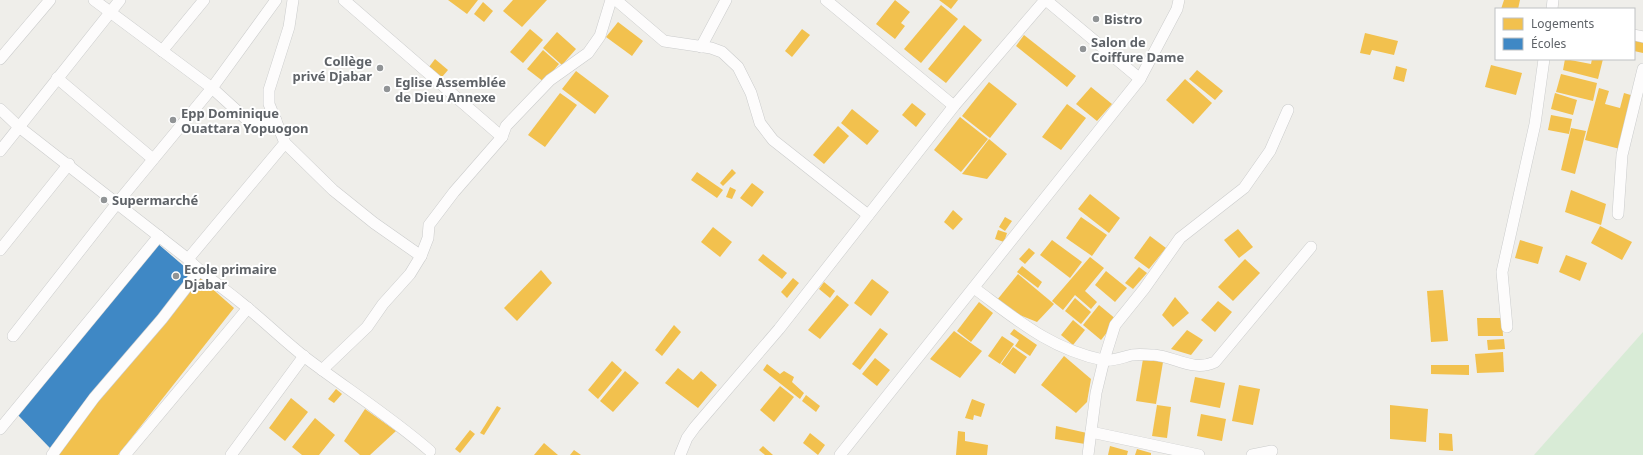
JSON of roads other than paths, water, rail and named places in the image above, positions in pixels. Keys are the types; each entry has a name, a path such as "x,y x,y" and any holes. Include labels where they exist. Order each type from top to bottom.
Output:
{"street":[{"path":"0,59 50,0"},
{"path":"94,0 212,88 246,119 265,123 276,120"},
{"path":"0,151 120,0"},
{"path":"162,51 204,0"},
{"path":"13,336 118,202 212,88 276,0"},
{"path":"293,0 289,27 269,90 269,104 285,144 333,190 374,223 421,256"},
{"path":"344,0 502,137"},
{"path":"322,370 367,327 383,304 410,274 421,256 428,238 429,225 454,192 502,137 506,126 550,80 588,53 600,36 611,0"},
{"path":"616,0 664,40 711,48 722,52 738,67 751,93 760,123 773,140 868,215"},
{"path":"701,47 726,0"},
{"path":"826,0 954,106"},
{"path":"680,455 687,438 695,427 779,328 954,106 1046,0 1140,79"},
{"path":"840,455 1140,79 1177,9 1179,0"},
{"path":"1507,327 1502,272 1534,124 1544,60"},
{"path":"1618,214 1622,155 1643,69"},
{"path":"57,78 153,159"},
{"path":"0,110 19,127 118,202 188,259 200,271 248,308 304,356 403,428 430,451"},
{"path":"1088,455 1096,393 1115,325 1144,290 1180,238 1244,188 1270,151 1288,110"},
{"path":"188,259 285,144"},
{"path":"0,250 69,164"},
{"path":"0,428 159,236"},
{"path":"974,288 1052,344 1104,360 1133,355 1155,355 1194,365 1205,366 1215,362 1312,247"},
{"path":"52,455 94,398 162,319 200,271"},
{"path":"125,455 248,308"},
{"path":"231,455 304,356"},
{"path":"1091,432 1199,455"},
{"path":"1252,455 1272,451"}],"place":[{"name":"Bistro","path":"1096,19"},
{"name":"Salon de Coiffure Dame","path":"1083,49"},
{"name":"Collège privé Djabar","path":"380,68"},
{"name":"Eglise Assemblée de Dieu Annexe","path":"387,89"},
{"name":"Epp Dominique Ouattara Yopuogon","path":"173,120"},
{"name":"Supermarché","path":"104,200"},
{"name":"Ecole primaire Djabar","path":"176,276"}]}
